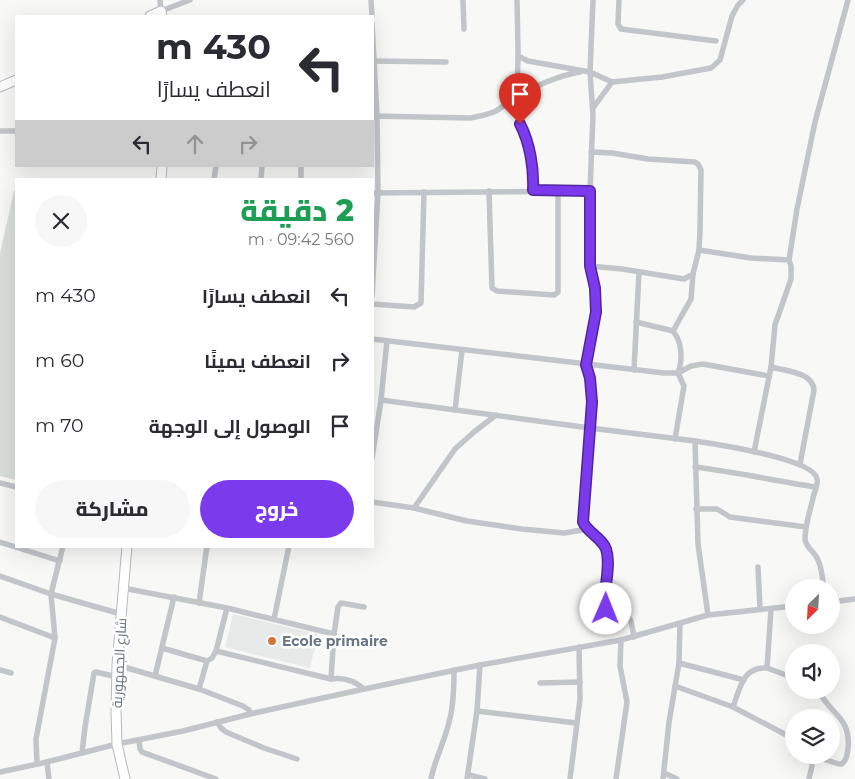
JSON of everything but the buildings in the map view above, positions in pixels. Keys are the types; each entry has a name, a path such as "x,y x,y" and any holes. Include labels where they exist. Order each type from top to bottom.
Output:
{"main road":[{"path":"0,87 15,80"},
{"name":"شارع الجمهورية","path":"125,779 117,744 117,665 127,548"}],"street":[{"path":"160,0 162,13 190,0"},
{"path":"372,0 372,15"},
{"path":"463,0 464,29"},
{"path":"518,0 518,117 528,144 533,190"},
{"path":"593,0 587,71 593,108 590,266 595,288 596,312 586,365 592,387 592,402 583,522 602,542 607,552 606,609 610,614 629,618 634,637"},
{"path":"619,0 618,24 622,29 716,41"},
{"path":"518,56 528,61 587,71 612,82 662,77 711,68 720,60 732,16 738,5 744,0"},
{"path":"754,452 771,367 777,316 791,279 789,260 797,209 815,122 848,0"},
{"path":"374,227 374,61 446,62"},
{"path":"375,116 470,118 485,115 496,111 517,97 564,75 587,71"},
{"path":"593,108 612,82"},
{"path":"0,131 15,131"},
{"path":"591,152 612,153 648,160 698,164 701,170 699,250 693,274 691,299 673,331"},
{"path":"489,191 492,288 497,291 554,295 558,292 558,191"},
{"path":"375,192 590,191"},
{"path":"374,304 414,307 421,303 424,192"},
{"path":"699,250 751,258 789,260"},
{"path":"590,266 684,279 693,274"},
{"path":"634,370 639,272"},
{"path":"636,322 673,331 678,340 682,356 678,373 684,386 675,439"},
{"path":"374,339 634,370 678,373 691,366 703,364 769,376"},
{"path":"374,436 381,400 387,341"},
{"path":"455,410 462,350"},
{"path":"771,367 808,378 813,384 814,390 800,464"},
{"path":"381,400 695,442 754,452 810,468 817,476 816,488 806,526 806,544 819,561 822,579"},
{"path":"414,508 455,449 496,415"},
{"path":"695,442 698,544 708,615"},
{"path":"695,467 736,472 816,488"},
{"path":"0,483 15,487"},
{"path":"374,502 414,508 467,521 522,529 564,532 588,529"},
{"path":"696,509 717,509 730,517 806,526"},
{"path":"0,542 15,547"},
{"path":"19,548 60,561"},
{"path":"37,764 36,739 55,638 50,594 63,548"},
{"path":"199,602 207,548"},
{"path":"274,619 289,548"},
{"path":"758,567 760,609"},
{"path":"0,576 50,594 121,614"},
{"path":"123,588 227,608 334,634"},
{"path":"155,676 174,597"},
{"path":"840,601 855,599"},
{"path":"331,679 338,606 341,603 364,607"},
{"path":"0,772 364,689 480,665 621,640 708,615 785,607"},
{"path":"200,689 207,662 214,656 216,651 227,608"},
{"path":"767,668 771,608"},
{"path":"0,617 55,638"},
{"path":"677,779 664,776 679,663 680,623"},
{"path":"616,779 627,702 620,666 621,640"},
{"path":"570,779 580,699 579,647"},
{"path":"162,648 207,662"},
{"path":"216,651 331,679 348,679 364,689"},
{"path":"679,663 744,680"},
{"path":"117,665 200,689 243,706 249,710 250,714"},
{"path":"480,665 477,711 468,777 485,779"},
{"path":"732,707 747,674 752,669 767,668 785,675"},
{"path":"0,670 11,673"},
{"path":"431,779 450,718 454,670"},
{"path":"82,753 94,673 117,677"},
{"path":"540,683 580,682"},
{"path":"675,686 732,707 785,735"},
{"path":"823,699 830,709"},
{"path":"477,711 576,723"},
{"path":"840,720 846,727 848,742 847,758 840,764"},
{"path":"217,722 226,732 297,759"},
{"path":"138,740 142,752 216,779"},
{"path":"47,762 49,779"},
{"path":"809,779 812,764"}],"shaded area":[{"path":"15,191 15,480 0,476 0,253"},
{"name":"Ecole primaire","path":"233,614 318,634 310,668 225,647"}],"place":[{"name":"Ecole primaire","path":"272,641"}],"route":[{"path":"520,124 528,144 533,190 590,191 590,266 595,288 596,312 586,365 592,387 592,402 583,522 585,527 600,539 607,552 606,609"}]}
